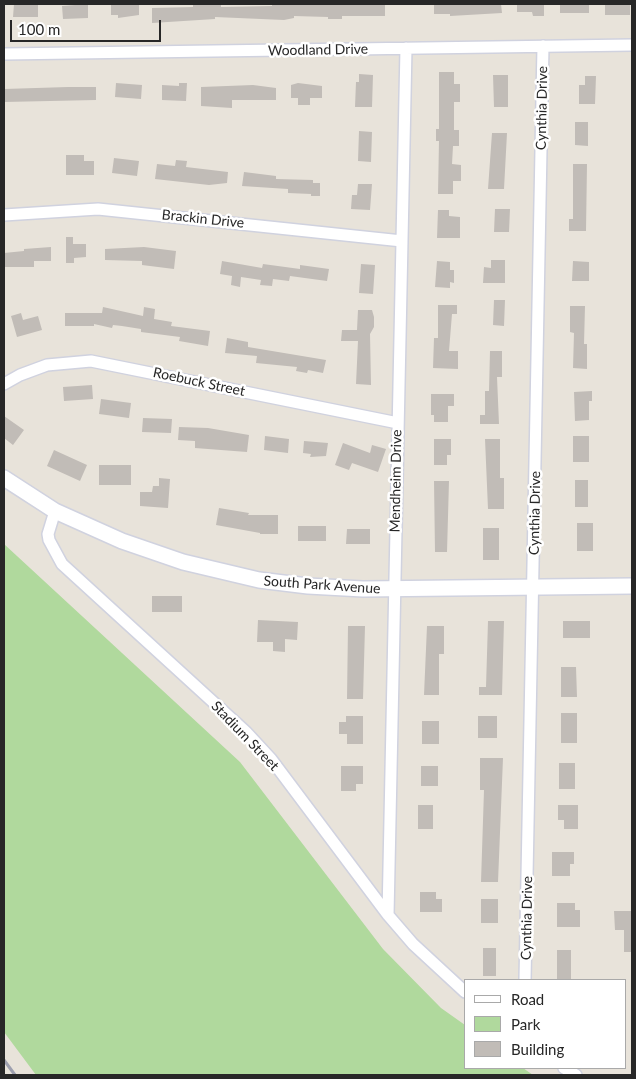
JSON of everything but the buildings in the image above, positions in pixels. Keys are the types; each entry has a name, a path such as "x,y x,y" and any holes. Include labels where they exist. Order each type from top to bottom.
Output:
{"street":[{"name":"Woodland Drive","path":"4,54 632,45"},
{"name":"Cynthia Drive","path":"525,979 543,46"},
{"name":"Mendheim Drive","path":"388,915 406,48"},
{"name":"Brackin Drive","path":"4,215 98,209 402,241"},
{"name":"Roebuck Street","path":"4,384 20,375 47,365 91,360 398,423"},
{"name":"South Park Avenue","path":"4,478 55,511 154,554 210,570 259,580 308,586 394,589 632,586"},
{"name":"Stadium Street","path":"55,511 48,534 49,540 62,564 246,732 271,759 388,915 413,944 464,991"}],"green space":[{"path":"4,544 240,762 383,949 441,1008 464,1024 464,1069 524,1069 533,1075 36,1075 4,1032"}],"railway":[{"path":"4,1060 15,1075"}]}
